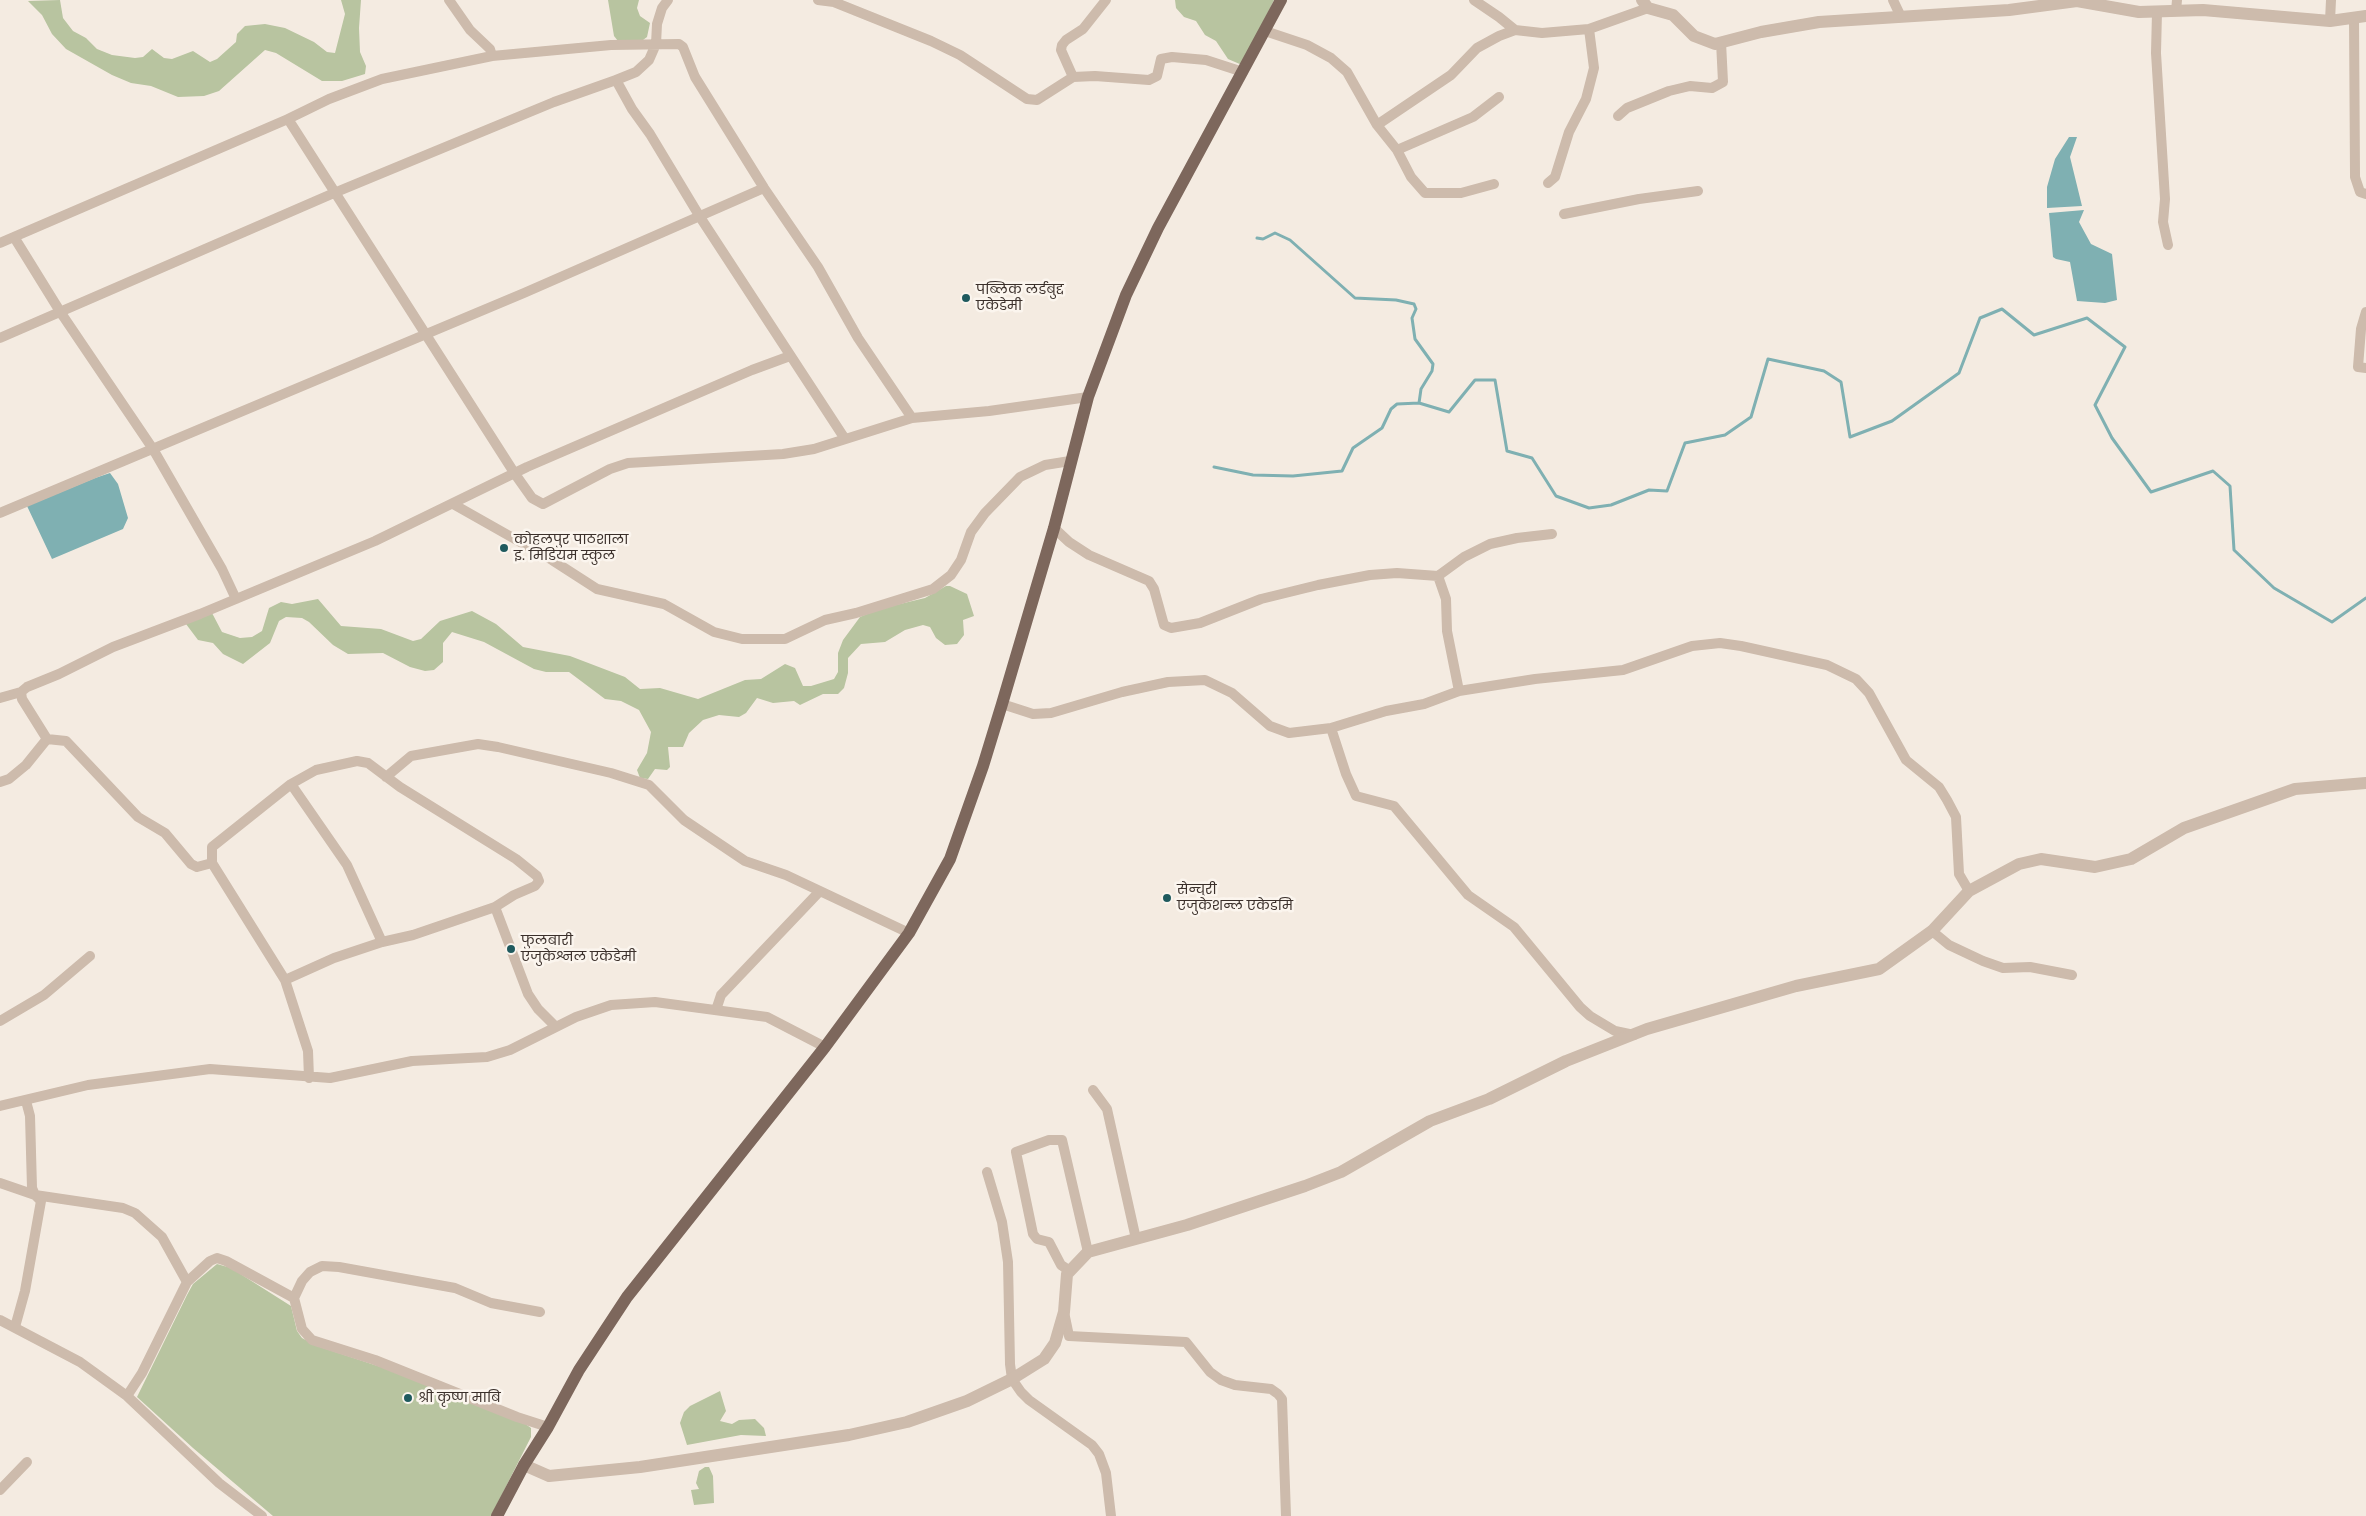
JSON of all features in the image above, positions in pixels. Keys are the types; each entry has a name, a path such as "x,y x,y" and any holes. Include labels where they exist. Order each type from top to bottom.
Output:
{"main road":[{"path":"497,1516 579,1370 627,1297 825,1047 909,933 950,859 983,766 1002,704 1054,528 1088,396 1126,295 1158,228 1281,0"}],"street":[{"path":"449,0 470,30 490,49 492,56"},
{"path":"0,338 334,193 554,102 636,72 649,60 656,44 657,24 662,8 668,0"},
{"path":"818,0 834,2 931,41 960,55 1027,99 1037,100 1072,77 1095,76 1149,80 1157,76 1161,59 1172,57 1206,60 1245,68"},
{"path":"1072,77 1064,57 1062,45 1066,40 1083,29 1106,0"},
{"path":"1474,0 1515,30"},
{"path":"1892,0 1901,17"},
{"path":"1377,125 1451,75 1477,48 1499,36 1515,30 1542,33 1589,29 1645,4 1673,15 1694,36 1715,44 1761,32 1819,22 1901,17 2076,0 2097,2 2139,12 2157,12 2177,6 2330,21 2360,17 2355,177 2360,192 2366,194"},
{"path":"2330,21 2331,0"},
{"path":"2157,12 2158,35 2156,53 2165,199 2163,222 2168,245"},
{"path":"1548,183 1555,177 1570,132 1586,99 1594,68 1589,29"},
{"path":"1263,34 1307,45 1331,58 1347,72 1377,125 1396,150 1411,177 1425,193 1460,192 1494,184"},
{"path":"1618,116 1627,108 1669,91 1690,86 1712,88 1723,82 1721,42"},
{"path":"0,243 288,119 330,99 382,79 492,56 611,45 674,43 683,47 695,77 764,188 818,267 858,338 912,418"},
{"path":"616,80 632,110 650,134 700,217 845,439"},
{"path":"1396,150 1473,117 1499,97"},
{"path":"288,119 515,474 532,498 543,504 610,468 628,463 783,454 814,449 912,418 989,410 1088,396"},
{"path":"0,513 524,293 764,188"},
{"path":"1564,214 1639,199 1698,191"},
{"path":"14,237 61,313 153,449 222,569 236,598"},
{"path":"2366,312 2360,329 2358,366 2366,368"},
{"path":"0,698 22,692 27,687 59,674 113,647 375,541 484,487 628,423 790,356"},
{"path":"453,504 544,555 598,589 664,604 714,632 742,639 785,639 825,620 856,614 933,589 951,575 961,560 971,532 985,513 1020,477 1045,465 1070,461"},
{"path":"1054,528 1068,542 1089,554 1149,581 1154,589 1164,625 1171,628 1200,623 1261,599 1318,585 1370,575 1397,573 1438,576 1464,557 1490,544 1517,538 1552,534"},
{"path":"1438,576 1446,599 1447,631 1458,691"},
{"path":"1002,704 1032,714 1051,713 1168,682 1205,680 1232,693 1270,726 1289,733 1331,728 1386,711 1424,704 1458,691 1534,679 1623,670 1692,646 1720,643 1827,665 1856,679 1869,693 1906,760 1939,787 1956,817 1959,874 1969,891"},
{"path":"22,692 22,699 47,739"},
{"path":"1331,728 1346,774 1356,796 1394,806 1468,895 1514,927 1580,1007 1590,1016 1615,1031 1635,1035"},
{"path":"0,782 9,779 26,765 47,739"},
{"path":"47,739 66,741 138,817 165,833 190,864 197,868 212,863"},
{"path":"386,777 411,756 478,744 498,746 610,773 649,785 684,820 745,860 786,875 909,933"},
{"path":"285,980 334,958 382,942 414,935 495,907 514,895 535,886 538,881 537,876 516,859 386,777 368,763 357,761 316,770 291,784 212,847 212,863 285,980 308,1051 309,1078"},
{"path":"524,1465 549,1476 640,1467 849,1435 930,1414 966,1401 1012,1379 1044,1358 1056,1343 1064,1312 1068,1274 1088,1252 1272,1198 1332,1175 1430,1121 1489,1098 1566,1061 1635,1035 1796,986 1880,969 1932,931 1969,891 2019,864 2041,859 2095,867 2131,859 2184,828 2295,789 2366,783"},
{"path":"291,784 347,865 382,942"},
{"path":"716,1010 721,995 819,892"},
{"path":"495,907 528,994 538,1009 555,1026"},
{"path":"1932,931 1949,945 1983,962 2003,968 2030,968 2072,975"},
{"path":"0,1021 44,995 90,956"},
{"path":"0,1106 104,1082 210,1069 309,1078 330,1078 412,1061 487,1057 510,1050 555,1026 612,1005 655,1002 767,1017 825,1047"},
{"path":"1093,1090 1107,1109 1136,1239"},
{"path":"15,1327 22,1308 41,1201 35,1195 32,1188 30,1116 26,1101"},
{"path":"1070,1271 1061,1265 1049,1242 1037,1239 1033,1234 1016,1152 1049,1140 1062,1140 1088,1252"},
{"path":"987,1172 1002,1222 1008,1262 1012,1379 1029,1400 1092,1445 1100,1454 1106,1473 1111,1516"},
{"path":"0,1183 35,1195 124,1208 135,1213 162,1238 187,1282"},
{"path":"127,1396 142,1373 187,1282 210,1261 217,1258 294,1298"},
{"path":"540,1312 491,1303 455,1288 331,1266 322,1266 310,1272 302,1281 294,1298 302,1329 312,1340 374,1360 517,1417 548,1427"},
{"path":"1064,1312 1069,1336 1186,1342 1210,1372 1221,1380 1235,1385 1272,1389 1278,1394 1282,1399 1286,1516"},
{"path":"0,1320 80,1362 127,1396 219,1482 262,1516"},
{"path":"0,1490 26,1462"}],"green space":[{"path":"60,0 63,18 73,31 86,38 97,49 112,55 135,58 143,57 152,49 164,58 172,59 193,51 210,62 217,59 236,42 237,34 245,26 265,24 285,28 314,42 327,52 335,53 345,14 341,0 361,0 360,52 366,66 365,74 342,81 322,81 276,53 265,50 219,91 204,96 178,97 151,86 131,83 112,75 66,49 52,34 42,15 28,1"},
{"path":"608,0 639,0 637,8 640,16 650,23 647,37 643,40 618,41 614,36"},
{"path":"1175,0 1274,0 1242,65 1228,59 1216,41 1205,35 1196,21 1184,17 1176,8"},
{"path":"946,586 967,594 974,616 963,620 964,635 957,644 945,645 936,638 930,627 923,625 905,630 885,642 861,644 848,658 848,673 844,688 838,694 823,694 800,705 794,701 773,703 757,698 746,713 739,717 719,715 703,720 689,733 683,747 668,747 670,767 667,770 655,769 648,779 640,778 637,770 647,753 651,732 639,710 621,701 605,699 569,672 546,672 534,669 484,642 452,632 443,643 443,662 434,670 425,671 410,667 383,653 348,654 333,645 309,622 302,618 286,617 279,621 270,643 243,664 223,654 213,643 198,640 186,624 212,613 222,632 240,638 252,637 262,631 269,608 281,602 292,604 318,599 341,626 381,629 413,641 421,639 440,621 472,611 496,624 523,647 570,656 625,677 640,689 660,688 698,699 745,680 761,679 785,664 795,668 803,686 811,686 834,679 838,672 838,653 843,640 860,617 879,609 925,598"},
{"path":"217,1264 231,1268 291,1306 297,1331 302,1338 317,1346 402,1374 524,1423 531,1428 531,1437 491,1516 273,1516 193,1448 137,1397 193,1284"},
{"path":"720,1391 726,1411 720,1421 732,1424 739,1420 755,1419 764,1428 766,1436 741,1435 687,1445 680,1423 684,1412 690,1406"},
{"path":"709,1467 713,1476 714,1503 694,1505 691,1490 699,1489 696,1483 699,1471"}],"water":[{"path":"2069,137 2077,137 2070,157 2082,206 2047,208 2047,187 2055,159"},
{"path":"2084,210 2079,222 2091,244 2112,254 2117,300 2105,303 2077,301 2070,262 2053,257 2049,213"},
{"path":"110,473 118,484 128,518 123,529 52,559 27,506"}],"waterway":[{"path":"1257,238 1263,239 1275,233 1290,240 1355,298 1396,300 1414,304 1416,309 1412,318 1415,339 1433,364 1432,371 1421,389 1419,403"},
{"path":"1214,467 1253,475 1293,476 1342,471 1353,448 1382,428 1391,409 1397,404 1419,403 1449,412 1475,380 1495,380 1507,451 1532,458 1556,496 1589,508 1611,505 1649,490 1667,491 1685,443 1725,435 1751,417 1768,359 1824,371 1841,382 1850,437 1892,421 1959,373 1980,318 2002,309 2034,335 2087,318 2125,347 2095,405 2112,438 2151,492 2213,471 2230,486 2234,550 2274,588 2332,622 2366,598"}],"place":[{"name":"पब्लिक लर्डबुद्द एकेडेमी","path":"966,298"},
{"name":"कोहलपुर पाठशाला इ. मिडियम स्कुल","path":"504,548"},
{"name":"सेन्चुरी एजुकेशन्ल एकेडमि","path":"1167,898"},
{"name":"फुलबारी एजुकेश्नल एकेडेमी","path":"511,949"},
{"name":"श्री कृष्ण माबि","path":"408,1398"}]}
